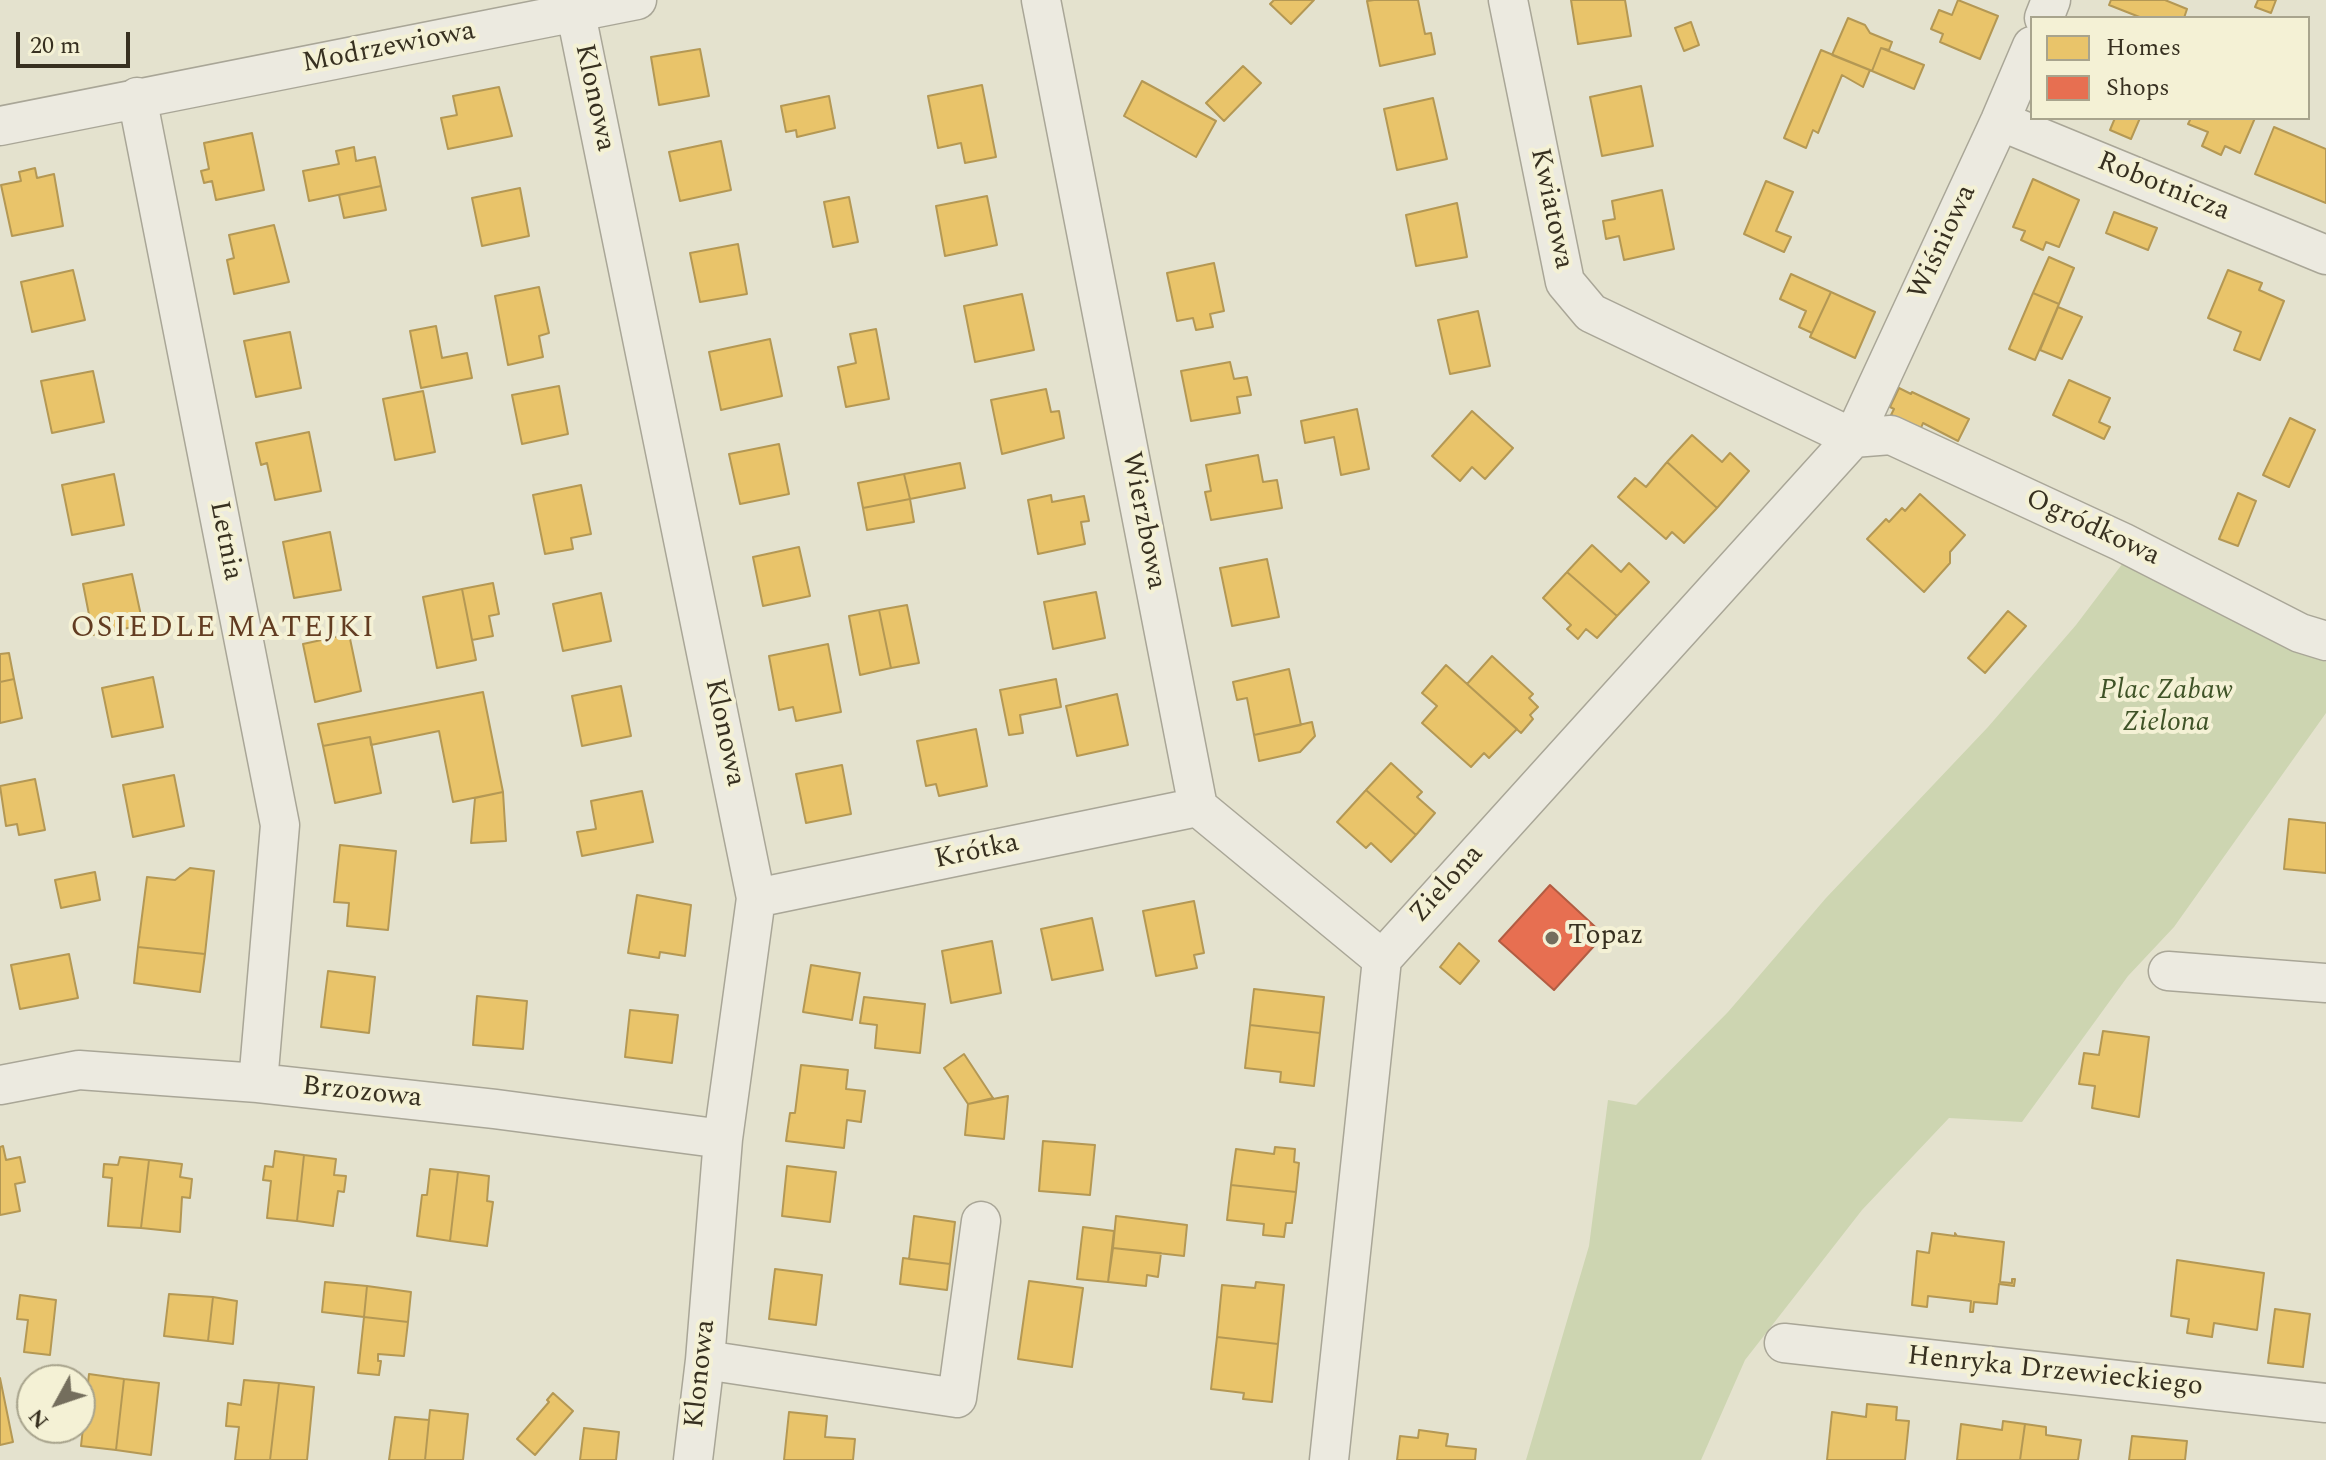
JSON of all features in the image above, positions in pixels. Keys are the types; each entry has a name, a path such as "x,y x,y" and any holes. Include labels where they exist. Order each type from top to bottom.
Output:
{"street":[{"name":"Modrzewiowa","path":"0,126 637,0"},
{"name":"Wierzbowa","path":"1041,0 1198,807"},
{"name":"Kwiatowa","path":"1508,0 1565,282 1591,313 1853,438"},
{"name":"Klonowa","path":"576,14 756,898 723,1139 705,1360 693,1460"},
{"name":"Wiśniowa","path":"1853,438 2030,51"},
{"name":"Letnia","path":"137,97 280,825 258,1083"},
{"name":"Robotnicza","path":"2000,121 2326,255"},
{"name":"Ogródkowa","path":"1853,438 1891,435 2122,542 2300,633 2326,641"},
{"name":"Zielona","path":"1382,959 1853,438"},
{"name":"Krótka","path":"756,898 1198,807"},
{"path":"1198,807 1382,959 1329,1460"},
{"path":"2168,971 2326,983"},
{"name":"Brzozowa","path":"0,1085 79,1070 258,1083 495,1109 723,1139"},
{"path":"705,1360 957,1398 981,1221"},
{"name":"Henryka Drzewieckiego","path":"1784,1343 2326,1403"}],"green space":[{"name":"Plac Zabaw Zielona","path":"2126,559 2162,581 2326,662 2326,713 2174,927 2128,976 2022,1122 1949,1118 1862,1210 1745,1360 1701,1460 1526,1460 1589,1246 1608,1100 1636,1105 1728,1012 1826,898 1988,727 2076,625"}],"building: Homes":[{"path":"1274,0 1314,0 1291,24 1270,4"},
{"path":"1418,0 1425,34 1431,33 1435,54 1380,66 1367,1"},
{"path":"1571,0 1625,0 1631,36 1578,44"},
{"path":"1958,0 1998,16 1980,59 1940,42 1943,34 1931,29 1939,10 1952,15"},
{"path":"2111,0 2165,0 2187,9 2185,16 2137,16 2109,5"},
{"path":"2258,0 2276,0 2271,13 2255,7"},
{"path":"1848,18 1865,25 1870,33 1892,42 1889,50 1881,48 1872,71 1832,55"},
{"path":"1691,22 1699,45 1684,51 1675,28"},
{"path":"1881,48 1924,65 1914,89 1872,71"},
{"path":"700,49 709,96 659,105 651,57"},
{"path":"1821,50 1870,70 1863,87 1842,75 1818,133 1813,130 1806,148 1784,138"},
{"path":"1243,66 1261,83 1224,121 1206,103"},
{"path":"1142,81 1216,121 1196,157 1124,116"},
{"path":"982,85 996,157 965,163 961,143 938,148 928,96"},
{"path":"1641,86 1653,146 1602,156 1590,97"},
{"path":"499,87 512,136 448,149 441,118 457,115 453,96"},
{"path":"829,96 835,128 797,137 796,130 786,132 781,106"},
{"path":"1433,98 1447,159 1397,170 1384,109"},
{"path":"2114,120 2139,120 2131,139 2110,130"},
{"path":"2190,120 2254,120 2240,153 2225,146 2221,155 2202,146 2208,132 2188,124"},
{"path":"2274,127 2326,149 2326,203 2255,174"},
{"path":"252,133 264,190 216,200 212,181 204,183 201,171 209,169 204,143"},
{"path":"721,141 731,190 680,201 669,152"},
{"path":"354,147 356,161 375,157 381,186 309,201 303,171 339,164 336,151"},
{"path":"35,168 37,178 54,174 63,226 12,236 1,185 21,181 19,172"},
{"path":"2033,179 2079,200 2059,247 2046,242 2043,250 2021,240 2025,231 2013,227"},
{"path":"1766,181 1793,192 1776,231 1791,237 1784,252 1744,234"},
{"path":"381,186 386,210 344,218 339,195"},
{"path":"520,188 529,236 482,246 472,198"},
{"path":"1662,190 1674,249 1624,260 1619,236 1606,239 1603,221 1615,219 1612,201"},
{"path":"987,196 997,245 945,256 936,206"},
{"path":"849,197 858,242 833,247 824,202"},
{"path":"1457,203 1467,257 1416,266 1406,215"},
{"path":"2114,212 2157,228 2148,250 2106,233"},
{"path":"274,225 289,282 234,294 227,260 234,258 229,235"},
{"path":"738,244 747,294 700,302 690,253"},
{"path":"2049,257 2074,268 2059,304 2033,293"},
{"path":"1214,263 1224,311 1210,314 1213,327 1196,330 1193,318 1177,321 1167,273"},
{"path":"73,270 85,320 32,332 21,282"},
{"path":"2228,270 2262,283 2259,290 2284,301 2260,360 2234,350 2241,332 2208,318"},
{"path":"1791,274 1831,292 1812,333 1799,327 1806,311 1780,299"},
{"path":"539,287 549,333 539,336 543,357 508,365 495,296"},
{"path":"1831,292 1875,312 1855,358 1810,337"},
{"path":"2033,293 2059,304 2035,360 2009,349"},
{"path":"1022,294 1034,350 975,362 964,306"},
{"path":"2058,307 2082,317 2062,359 2040,350"},
{"path":"1478,311 1490,366 1450,374 1438,320"},
{"path":"436,326 442,358 467,353 472,378 421,388 410,331"},
{"path":"876,329 889,399 846,407 838,367 856,363 850,334"},
{"path":"290,332 301,388 256,397 244,341"},
{"path":"770,339 782,396 721,410 709,352"},
{"path":"1230,362 1234,379 1247,377 1251,395 1237,397 1240,413 1191,421 1181,371"},
{"path":"93,371 104,422 52,433 41,381"},
{"path":"2069,380 2110,398 2099,422 2110,427 2104,439 2053,415"},
{"path":"559,386 568,434 522,444 512,395"},
{"path":"1899,388 1969,419 1958,441 1923,423 1921,428 1891,415 1894,409 1890,407"},
{"path":"1046,389 1051,412 1059,411 1064,438 1002,454 991,400"},
{"path":"423,391 435,452 395,460 383,399"},
{"path":"1357,409 1369,469 1341,475 1334,437 1305,443 1301,421"},
{"path":"1472,411 1513,448 1485,479 1472,467 1460,481 1432,456"},
{"path":"2290,418 2315,430 2289,487 2263,475"},
{"path":"309,432 321,491 275,500 267,463 261,465 256,443"},
{"path":"1692,435 1722,462 1730,453 1749,471 1717,508 1667,462"},
{"path":"779,444 789,494 740,504 729,454"},
{"path":"1258,455 1263,482 1277,480 1282,508 1211,520 1205,492 1211,491 1206,465"},
{"path":"1667,462 1717,508 1684,543 1672,532 1666,539 1618,497 1635,478 1646,487"},
{"path":"960,463 965,488 910,499 904,474"},
{"path":"114,474 124,525 72,535 62,485"},
{"path":"904,474 910,499 863,508 858,483"},
{"path":"581,485 591,534 571,538 573,549 545,554 533,495"},
{"path":"2238,493 2256,501 2238,546 2219,539"},
{"path":"1920,494 1965,535 1950,552 1950,563 1924,592 1867,539 1886,519 1889,522 1902,508 1905,511"},
{"path":"1051,495 1052,502 1084,496 1089,521 1081,522 1085,544 1038,554 1028,500"},
{"path":"910,499 914,522 867,530 863,508"},
{"path":"330,532 341,590 294,598 283,542"},
{"path":"1592,545 1621,572 1629,563 1649,582 1617,616 1567,572"},
{"path":"799,547 810,596 763,606 753,557"},
{"path":"1267,559 1279,617 1232,626 1220,568"},
{"path":"1567,572 1617,616 1597,638 1586,629 1578,639 1567,629 1571,625 1543,598"},
{"path":"132,574 143,625 93,635 83,584"},
{"path":"493,583 499,614 489,616 493,636 472,640 462,589"},
{"path":"462,589 476,660 437,668 423,597"},
{"path":"1096,592 1105,638 1053,649 1044,602"},
{"path":"601,593 611,641 563,651 553,604"},
{"path":"907,605 919,663 891,668 879,610"},
{"path":"879,610 891,668 860,675 849,616"},
{"path":"2008,611 2026,626 1985,673 1968,658"},
{"path":"349,634 361,691 315,702 303,644"},
{"path":"828,644 841,712 796,721 793,707 779,710 769,656"},
{"path":"9,653 14,679 0,682 0,654"},
{"path":"1492,656 1533,694 1529,698 1538,707 1521,733 1467,684"},
{"path":"1446,665 1517,729 1489,758 1484,753 1471,767 1422,723 1437,706 1422,693"},
{"path":"1289,669 1301,725 1254,735 1247,698 1237,700 1233,682"},
{"path":"153,677 163,727 112,737 102,688"},
{"path":"14,679 22,718 0,723 0,682"},
{"path":"1056,679 1061,707 1020,715 1023,733 1009,735 1000,690"},
{"path":"621,686 631,736 582,746 572,696"},
{"path":"483,692 503,792 453,802 439,731 371,745 370,737 323,746 318,724"},
{"path":"1117,694 1128,745 1077,756 1066,706"},
{"path":"1312,722 1315,736 1300,752 1259,761 1254,735"},
{"path":"976,729 987,786 939,796 936,784 926,786 917,741"},
{"path":"370,737 381,793 335,803 323,746"},
{"path":"1391,763 1422,792 1417,797 1435,813 1416,835 1366,790"},
{"path":"842,765 851,814 806,823 796,774"},
{"path":"174,775 184,826 133,837 123,785"},
{"path":"35,779 45,830 19,835 17,824 6,826 0,786"},
{"path":"1366,790 1416,835 1391,862 1371,843 1366,848 1337,822"},
{"path":"642,791 653,842 582,856 577,832 596,829 591,801"},
{"path":"503,792 506,841 471,843 475,798"},
{"path":"2289,819 2326,823 2326,873 2284,869"},
{"path":"340,845 396,851 388,930 347,926 349,903 334,902"},
{"path":"190,868 214,871 205,954 138,947 147,877 175,880"},
{"path":"95,872 100,900 61,908 55,880"},
{"path":"637,895 691,905 685,956 660,952 659,958 628,953"},
{"path":"1194,901 1204,953 1194,955 1197,968 1156,976 1143,911"},
{"path":"1092,918 1103,970 1052,980 1041,929"},
{"path":"992,941 1001,993 951,1003 942,951"},
{"path":"1459,943 1479,961 1460,984 1440,967"},
{"path":"138,947 205,954 200,992 134,983"},
{"path":"69,954 78,998 20,1009 11,965"},
{"path":"811,965 860,973 852,1020 803,1012"},
{"path":"328,971 375,977 369,1033 321,1027"},
{"path":"1254,989 1324,997 1320,1033 1250,1025"},
{"path":"477,996 527,1001 523,1049 473,1045"},
{"path":"864,997 925,1004 920,1053 875,1048 877,1025 860,1023"},
{"path":"630,1010 678,1015 672,1063 625,1057"},
{"path":"1250,1025 1320,1033 1314,1086 1280,1082 1281,1072 1245,1068"},
{"path":"2103,1031 2149,1037 2139,1117 2092,1108 2095,1086 2079,1084 2084,1053 2099,1055"},
{"path":"964,1054 993,1098 968,1104 944,1068"},
{"path":"801,1065 848,1070 846,1089 865,1091 861,1122 847,1120 844,1148 786,1141 790,1113 795,1113"},
{"path":"1008,1096 1004,1139 965,1135 968,1104"},
{"path":"1043,1141 1095,1145 1090,1195 1039,1191"},
{"path":"3,1146 6,1160 20,1157 25,1182 15,1184 20,1211 0,1215 0,1147"},
{"path":"1275,1147 1295,1149 1294,1162 1299,1163 1296,1192 1231,1185 1236,1149 1274,1154"},
{"path":"275,1151 304,1155 297,1221 267,1218 271,1181 263,1180 265,1166 273,1167"},
{"path":"304,1155 336,1159 334,1175 346,1176 344,1192 338,1191 333,1226 297,1221"},
{"path":"120,1157 149,1160 141,1228 108,1226 112,1178 103,1177 104,1164 118,1165"},
{"path":"149,1160 182,1164 180,1177 192,1179 190,1198 182,1197 180,1232 141,1228"},
{"path":"787,1166 836,1172 830,1222 782,1216"},
{"path":"430,1169 458,1172 450,1241 417,1236 422,1195 427,1195"},
{"path":"458,1172 489,1176 487,1201 493,1202 487,1246 450,1241"},
{"path":"1231,1185 1296,1192 1292,1223 1286,1223 1284,1237 1263,1235 1264,1224 1227,1220"},
{"path":"914,1216 955,1222 950,1264 909,1259"},
{"path":"1116,1216 1187,1225 1184,1256 1113,1248"},
{"path":"1083,1227 1114,1231 1108,1282 1077,1279"},
{"path":"1932,1233 1955,1236 1955,1233 1957,1236 2004,1242 2000,1282 2012,1283 2015,1279 2014,1286 1999,1284 1997,1304 1974,1302 1973,1312 1970,1312 1971,1301 1928,1296 1927,1307 1912,1305 1917,1251 1929,1253"},
{"path":"1113,1248 1161,1253 1158,1277 1147,1275 1146,1286 1108,1282"},
{"path":"903,1258 950,1264 947,1290 900,1284"},
{"path":"2177,1260 2264,1273 2257,1330 2214,1323 2212,1337 2187,1333 2189,1319 2171,1316"},
{"path":"775,1269 822,1275 816,1325 769,1319"},
{"path":"1029,1281 1083,1288 1072,1367 1018,1359"},
{"path":"325,1282 367,1286 364,1317 322,1312"},
{"path":"1256,1282 1284,1285 1278,1344 1217,1337 1222,1285 1255,1288"},
{"path":"367,1286 411,1292 408,1322 364,1317"},
{"path":"169,1294 213,1297 208,1341 164,1336"},
{"path":"20,1295 56,1300 50,1355 24,1352 28,1320 17,1319"},
{"path":"213,1297 237,1301 233,1344 208,1341"},
{"path":"2275,1309 2310,1314 2303,1367 2268,1363"},
{"path":"364,1317 408,1322 404,1356 378,1354 378,1361 381,1361 379,1375 358,1373"},
{"path":"1217,1337 1278,1344 1272,1402 1243,1399 1244,1393 1211,1389"},
{"path":"96,1375 124,1379 116,1450 81,1446 96,1444"},
{"path":"0,1378 13,1442 0,1445"},
{"path":"124,1379 159,1383 151,1455 116,1450"},
{"path":"244,1380 279,1383 270,1460 235,1460 239,1427 226,1426 228,1403 241,1405"},
{"path":"279,1383 314,1387 307,1460 270,1460"},
{"path":"553,1393 573,1411 535,1455 517,1439"},
{"path":"1867,1404 1897,1407 1896,1420 1909,1421 1905,1460 1827,1460 1832,1412 1866,1417"},
{"path":"430,1410 468,1414 463,1460 425,1460"},
{"path":"789,1412 827,1416 825,1437 855,1439 853,1460 784,1460"},
{"path":"395,1417 429,1420 425,1460 389,1460"},
{"path":"2003,1421 2025,1424 2020,1460 1957,1460 1961,1424 2002,1430"},
{"path":"2025,1424 2046,1427 2046,1435 2081,1440 2078,1460 2020,1460"},
{"path":"584,1428 619,1432 616,1460 580,1460"},
{"path":"1419,1430 1448,1434 1446,1446 1476,1449 1475,1460 1397,1460 1400,1436 1418,1438"},
{"path":"2132,1436 2187,1441 2185,1460 2129,1460"}],"building: Shops":[{"name":"Topaz","path":"1550,885 1604,935 1554,990 1499,941"}],"place":[{"name":"Topaz","path":"1552,938"}],"district":[{"name":"OSIEDLE MATEJKI","path":"223,630"}]}
